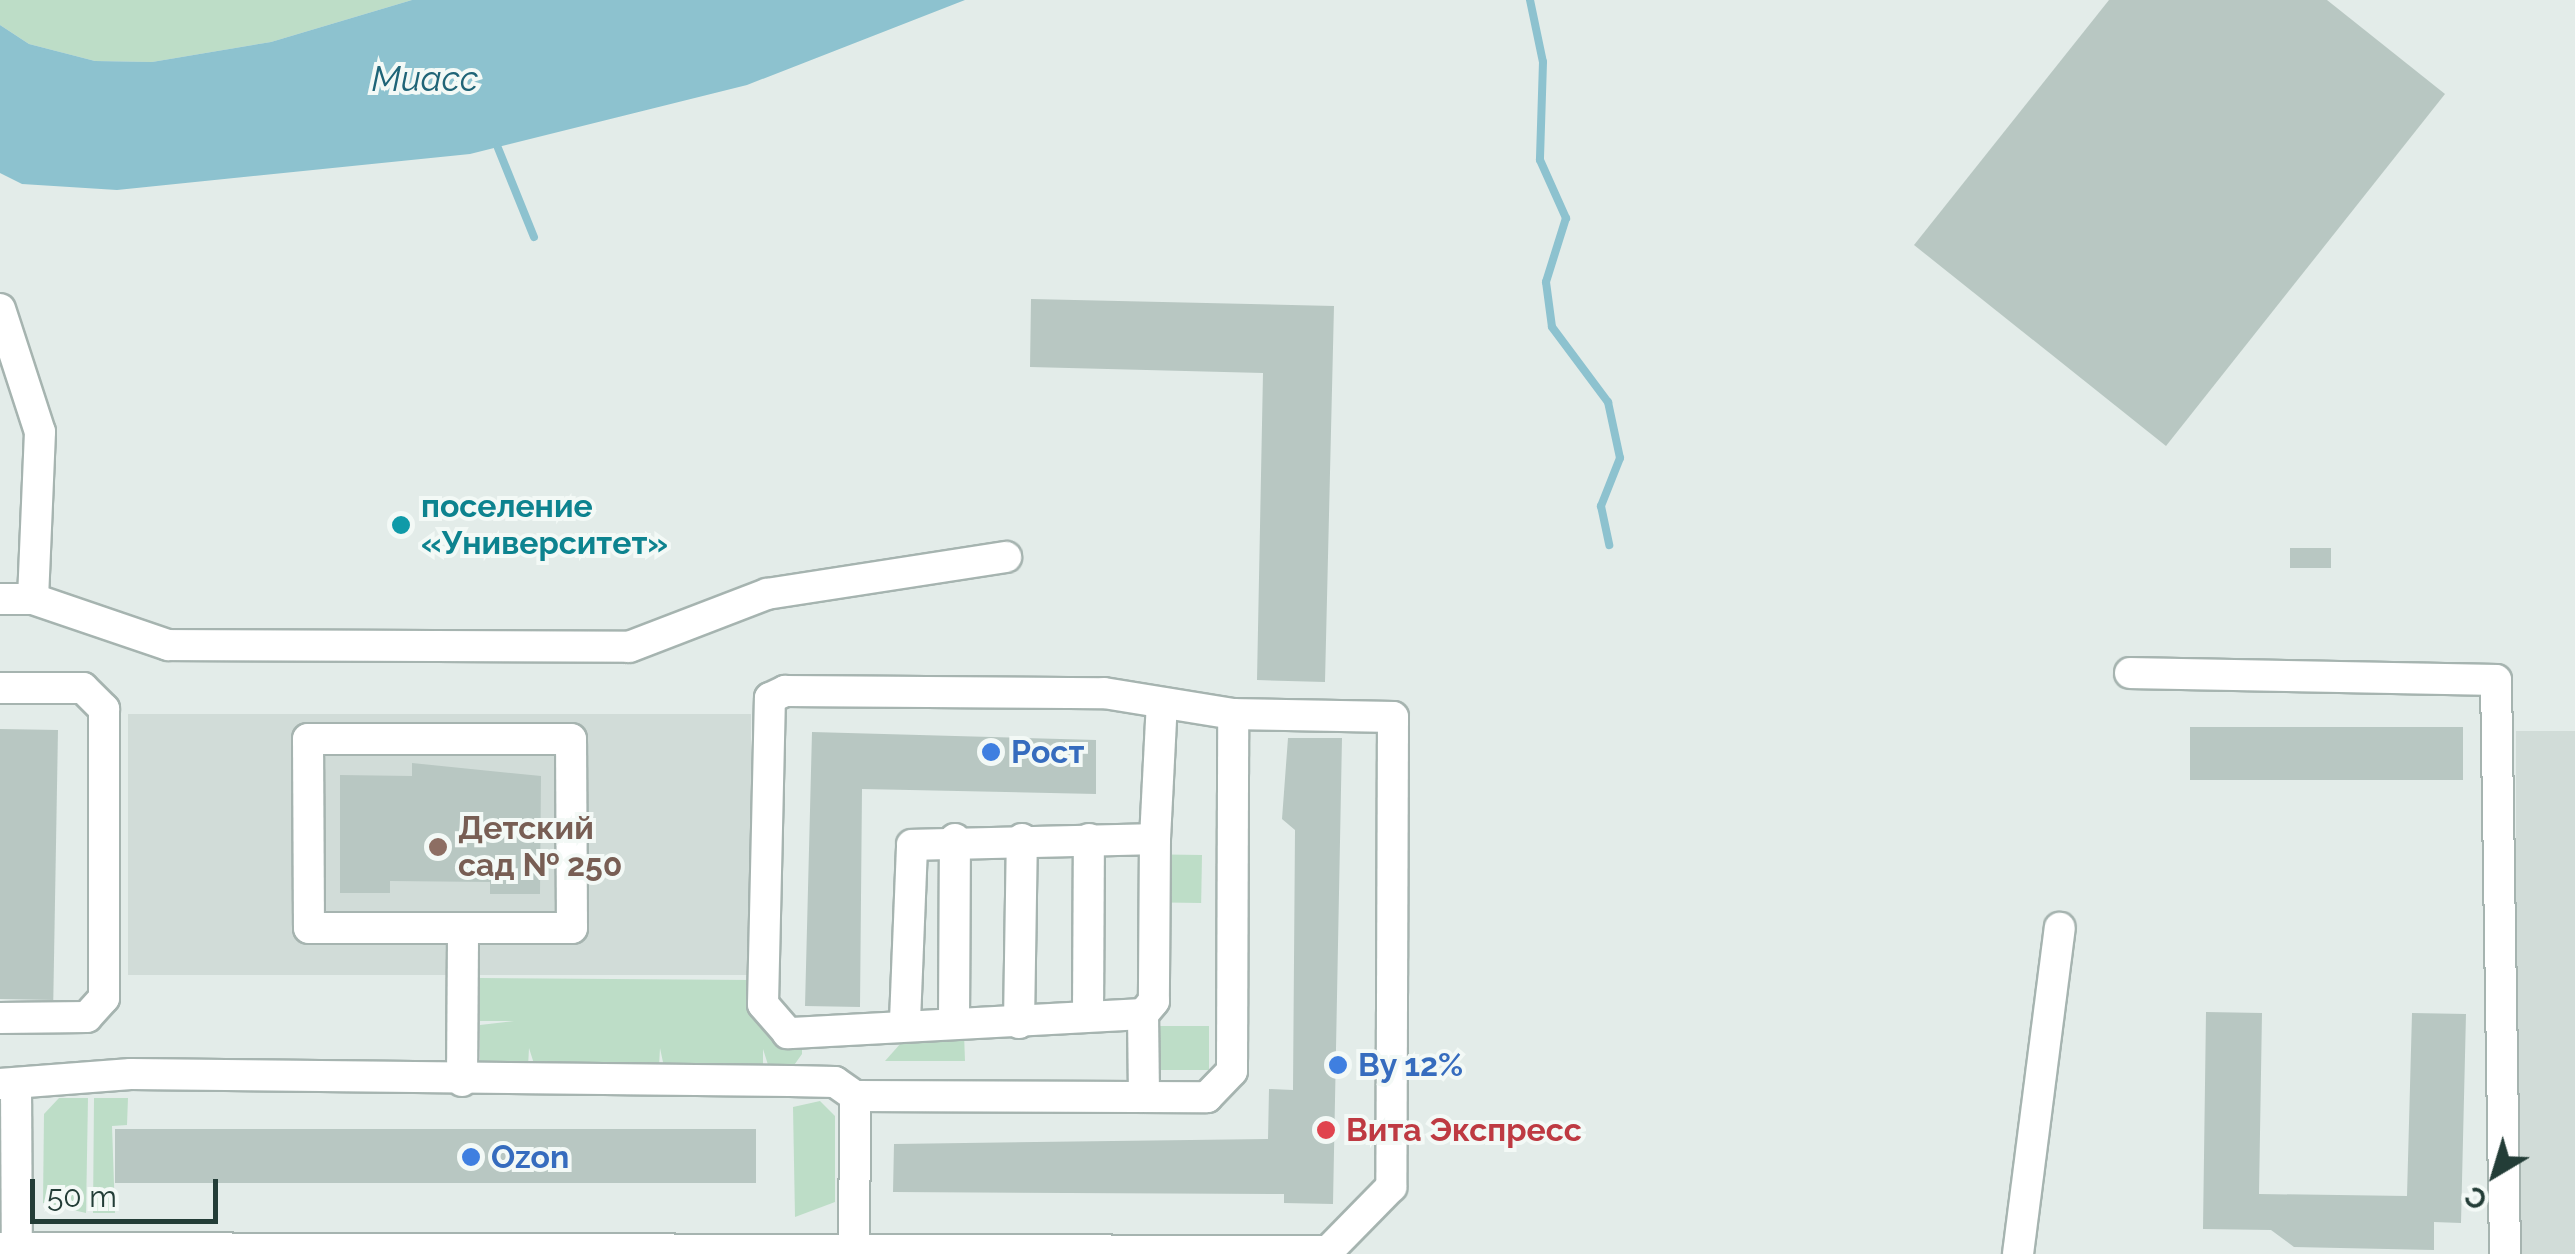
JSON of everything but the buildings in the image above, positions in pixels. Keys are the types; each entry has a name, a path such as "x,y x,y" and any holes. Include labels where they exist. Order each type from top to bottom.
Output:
{"lane":[{"path":"0,309 40,432 32,599"},
{"path":"0,598 32,599 168,645 630,647 767,594 1006,557"},
{"path":"2130,674 2496,680 2505,1254"},
{"path":"0,688 98,695 104,844 98,1010 0,1018"},
{"path":"1143,1014 1088,1015 1019,1024 906,1021 881,1035 788,1033 763,1004 770,698 785,691 1084,693 1233,714 1393,717 1391,1187 1328,1251 19,1249 16,1085 131,1074 835,1082 854,1096 1208,1097 1232,1071 1233,714"},
{"path":"1144,1097 1143,1014 1154,1001 1154,839 1162,702"},
{"path":"308,739 571,740 572,928 463,928 309,928 308,739"},
{"path":"906,1021 908,856 923,839 1154,839"},
{"path":"954,1022 955,839"},
{"path":"1019,1024 1022,839"},
{"path":"1088,1015 1089,839"},
{"path":"462,1080 463,928"},
{"path":"2018,1254 2060,928"},
{"path":"854,1096 854,1250"}],"shaded area":[{"name":"Детский сад № 250","path":"128,714 751,714 751,975 128,975"},
{"path":"2516,731 2575,731 2575,1254 2516,1254"}],"green space":[{"path":"0,0 412,0 271,42 152,62 95,61 29,44 0,25"},
{"path":"1167,854 1202,855 1201,903 1166,902"},
{"path":"480,978 752,980 752,1009 776,1044 802,1045 802,1054 792,1068 769,1068 763,1049 763,1067 664,1067 660,1048 659,1067 535,1067 529,1048 528,1067 480,1063 480,1025 514,1021 480,1021"},
{"path":"1154,1026 1209,1026 1209,1070 1154,1070"},
{"path":"909,1034 964,1034 965,1061 885,1061"},
{"path":"59,1098 88,1098 86,1213 43,1203 44,1114"},
{"path":"94,1098 128,1098 127,1125 112,1126 115,1213 93,1213"},
{"path":"820,1101 835,1116 835,1202 795,1217 793,1107"}],"water":[{"name":"Миасс","path":"412,0 965,0 747,85 470,154 117,190 22,184 0,173 0,25 29,44 95,61 152,62 271,42"}],"waterway":[{"path":"1530,0 1543,62 1540,160 1566,218 1546,282 1552,327 1608,402 1620,458 1601,506 1609,545"},
{"path":"498,148 534,237"}],"place":[{"name":"поселение «Университет»","path":"401,525"},
{"name":"Рост","path":"991,752"},
{"name":"Детский сад № 250","path":"438,847"},
{"name":"Ву 12%","path":"1338,1065"},
{"name":"Вита Экспресс","path":"1326,1130"},
{"name":"Ozon","path":"471,1157"}]}
